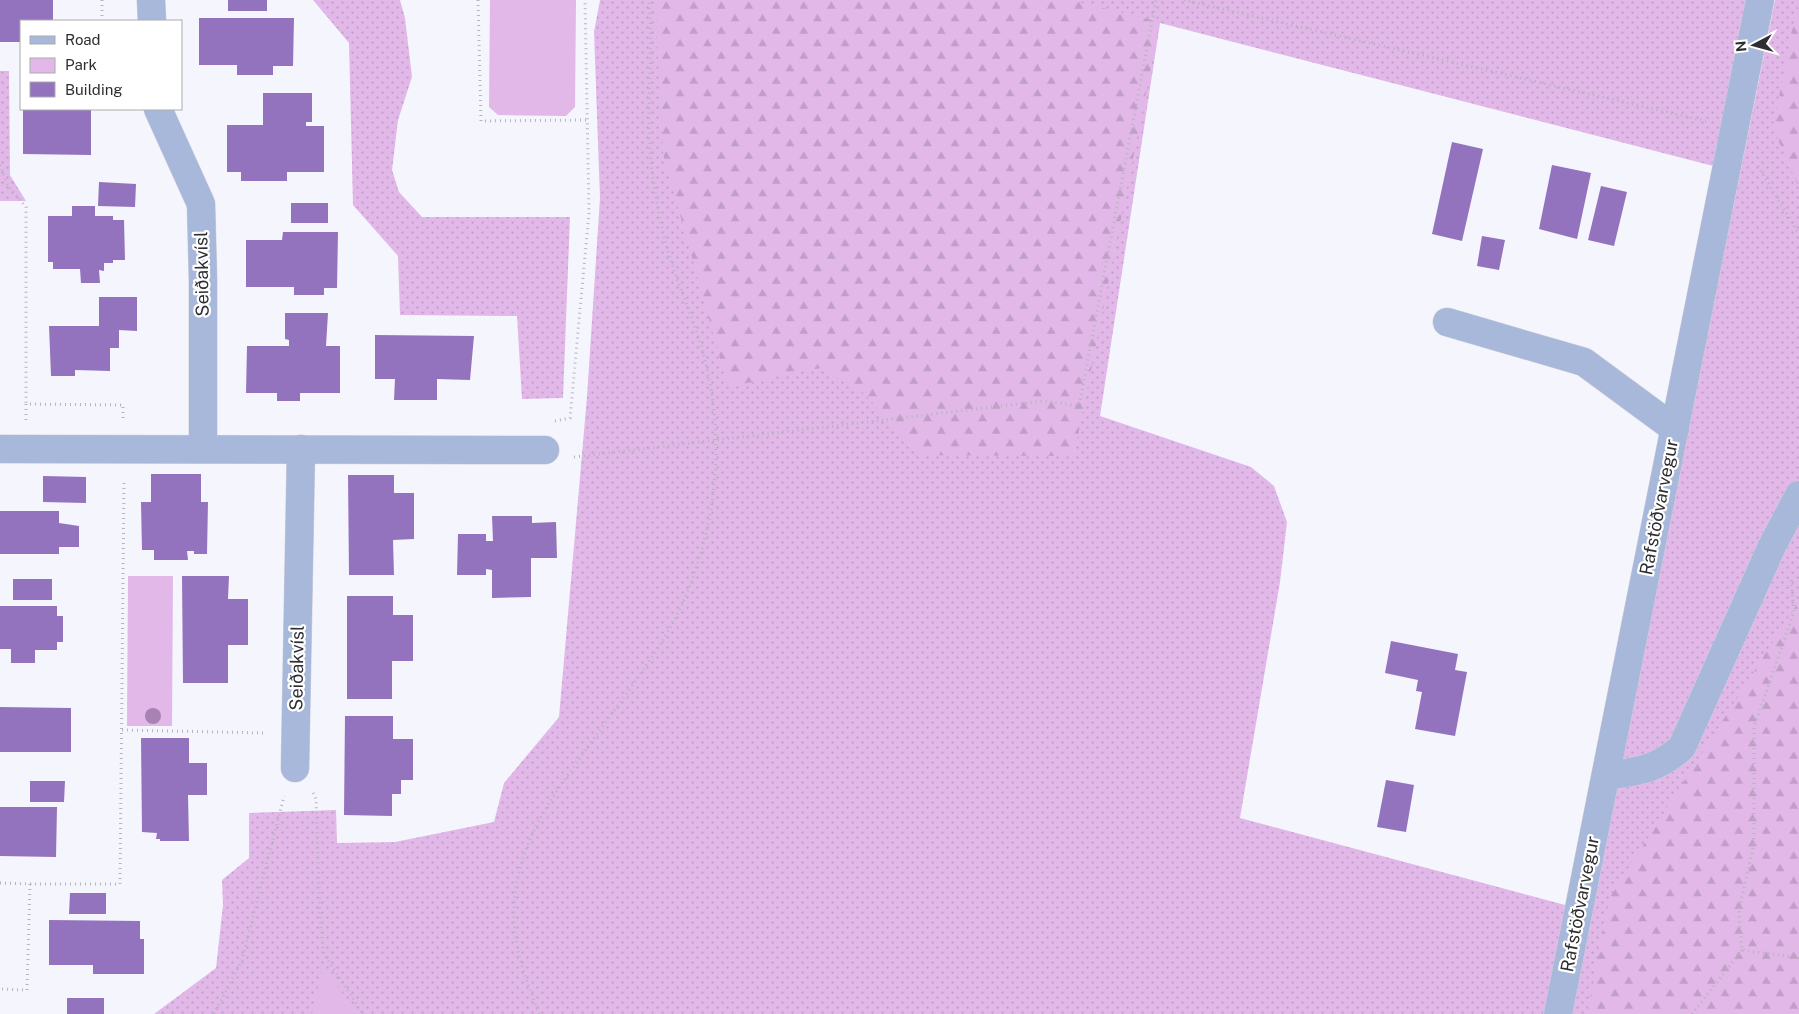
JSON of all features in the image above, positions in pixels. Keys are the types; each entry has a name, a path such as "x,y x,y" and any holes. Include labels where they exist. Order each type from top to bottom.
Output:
{"street":[{"path":"152,0 152,20"},
{"name":"Rafstöðvarvegur","path":"1558,1014 1760,0"},
{"name":"Seiðakvísl","path":"158,110 201,204 204,280 203,449"},
{"path":"1447,322 1584,362 1675,429"},
{"path":"13,449 545,450"},
{"name":"Seiðakvísl","path":"295,768 301,449"},
{"path":"1606,776 1642,770 1666,762 1682,747 1772,546 1799,495"}],"path":[{"path":"102,0 102,20"},
{"path":"478,0 481,120 587,120"},
{"path":"550,422 570,418 589,213 585,0"},
{"path":"539,1014 526,983 515,935 514,910 521,861 540,816 646,667 682,605 695,572 711,512 716,440 712,396 706,362 669,256 652,176 648,136 651,55 649,0"},
{"path":"545,450 572,457 1044,401 1079,406 1156,0"},
{"path":"1184,0 1735,128 1799,234"},
{"path":"0,165 8,186 26,207 26,404 13,449"},
{"path":"0,883 120,884 123,405 26,404"},
{"path":"1692,1014 1742,950 1738,910 1754,844 1754,727 1794,612 1791,575"},
{"path":"122,730 240,731 296,735"},
{"path":"214,1014 242,960 283,799 295,768"},
{"path":"295,768 316,798 320,920 324,954 363,1014"},
{"path":"0,989 27,990 30,884"},
{"path":"1742,950 1799,958"}],"green space":[{"path":"313,0 400,0 405,18 412,77 398,120 392,170 399,192 422,217 570,217 563,398 522,399 517,316 400,315 398,256 353,205 349,43"},
{"path":"490,0 576,0 575,107 566,116 498,115 489,107"},
{"path":"600,0 1751,0 1717,167 1160,23 1100,416 1251,467 1274,486 1287,522 1280,582 1240,818 1580,909 1557,1014 154,1014 216,968 223,905 222,880 249,858 249,813 336,810 337,843 395,842 494,822 504,783 559,717 587,397 600,198 594,32"},
{"path":"655,0 1070,0 1160,22 1074,456 917,455 865,394 820,368 728,387 663,154"},
{"path":"1775,0 1799,0 1799,1014 1568,1014 1635,694"},
{"path":"1799,0 1799,188 1773,128"},
{"path":"0,71 9,71 10,175 26,201 0,201"},
{"path":"128,576 173,576 172,726 127,726"},
{"path":"1799,601 1799,1014 1587,1014 1610,897"},
{"path":"323,966 357,1014 312,1014"}],"building":[{"path":"0,0 53,0 53,20 20,20 20,42 0,42"},
{"path":"228,0 267,0 267,11 228,11"},
{"path":"199,18 294,18 293,66 273,66 273,75 237,75 237,65 199,65"},
{"path":"263,93 312,93 312,122 306,122 306,126 324,126 324,172 287,172 287,181 241,181 241,172 227,172 227,125 263,125"},
{"path":"23,110 91,110 91,155 23,154"},
{"path":"1452,142 1483,149 1462,241 1432,234"},
{"path":"1552,165 1591,173 1577,239 1539,229"},
{"path":"99,182 136,184 135,207 98,206"},
{"path":"1601,186 1627,192 1614,246 1588,240"},
{"path":"291,203 328,203 328,223 291,223"},
{"path":"72,206 95,206 95,216 113,216 113,220 124,220 125,260 113,260 113,263 104,263 104,271 99,270 100,283 81,283 80,269 53,269 53,262 48,262 48,216 72,216"},
{"path":"283,232 338,232 337,288 324,288 324,295 294,295 294,287 246,287 246,240 282,240"},
{"path":"1482,236 1505,240 1499,270 1477,266"},
{"path":"99,297 137,297 137,331 119,330 119,348 110,348 110,371 75,370 75,376 51,376 49,326 99,326"},
{"path":"285,313 328,313 326,346 340,346 340,393 300,393 300,401 277,401 277,393 246,393 247,346 289,346 289,340 285,339"},
{"path":"375,335 474,336 470,380 437,379 437,400 394,400 395,379 375,379"},
{"path":"151,474 201,474 201,502 208,502 207,554 194,554 194,551 187,551 188,560 154,560 154,550 142,550 141,502 151,502"},
{"path":"348,475 394,475 394,493 414,493 414,539 393,540 394,575 349,575"},
{"path":"43,476 86,477 86,503 43,502"},
{"path":"0,511 59,511 59,523 79,526 79,547 59,547 59,554 0,554"},
{"path":"492,516 532,516 532,523 556,522 557,558 531,558 531,597 492,598 492,570 486,569 486,575 457,575 458,534 486,534 486,541 493,541"},
{"path":"182,576 229,576 228,599 248,599 248,645 228,645 228,683 183,683"},
{"path":"13,579 52,579 52,600 13,600"},
{"path":"347,596 393,596 393,615 413,615 413,661 392,661 392,699 347,699"},
{"path":"0,606 57,606 57,616 63,616 63,642 57,642 57,650 35,650 35,663 11,663 11,649 0,649"},
{"path":"1391,641 1458,654 1455,670 1467,672 1455,736 1415,729 1422,692 1416,691 1418,680 1385,673"},
{"path":"0,707 71,708 71,752 0,752"},
{"path":"345,716 393,716 393,739 413,739 413,780 401,780 401,794 392,794 392,816 344,815"},
{"path":"141,738 189,738 189,763 207,763 207,795 188,795 189,841 160,841 160,839 156,839 157,833 142,832"},
{"path":"1386,780 1414,785 1406,832 1377,827"},
{"path":"30,781 65,781 64,802 30,802"},
{"path":"0,807 57,807 56,857 0,856"},
{"path":"70,893 106,893 106,914 69,914"},
{"path":"49,920 140,921 140,939 144,939 144,974 93,974 93,965 49,965"},
{"path":"67,998 104,998 104,1014 67,1014"}]}
